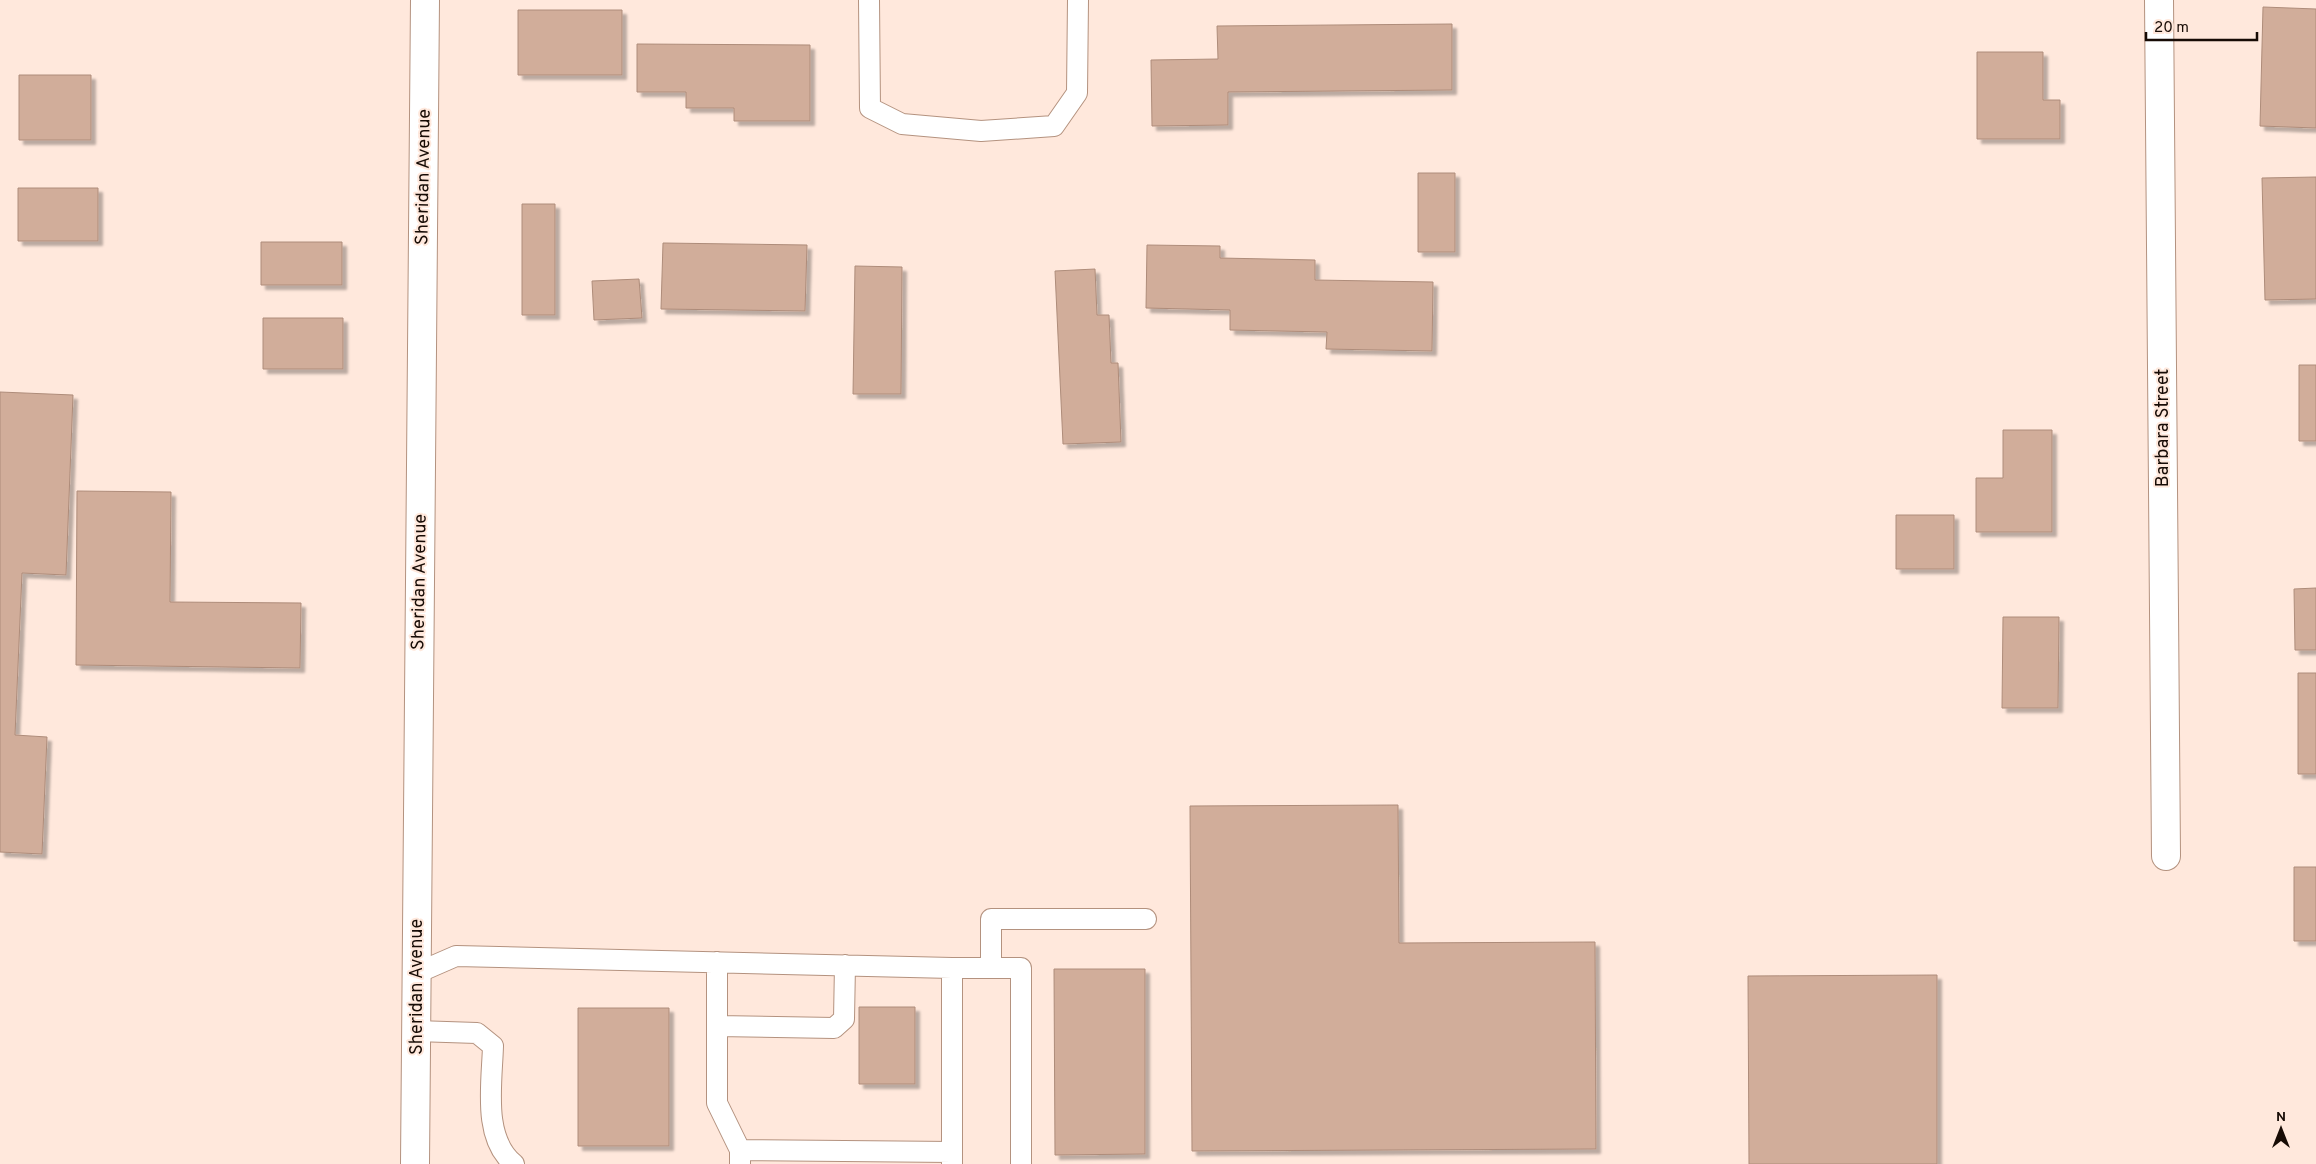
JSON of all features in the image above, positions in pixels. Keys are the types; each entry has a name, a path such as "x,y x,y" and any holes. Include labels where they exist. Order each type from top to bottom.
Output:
{"street":[{"name":"Sheridan Avenue","path":"415,1164 425,0"},
{"name":"Barbara Street","path":"2159,0 2166,856"}],"lane":[{"path":"869,0 870,108 902,124 981,131 1054,126 1077,93 1078,0"},
{"path":"991,968 992,919 1146,919"},
{"path":"417,973 456,956 1021,968 1021,1164"},
{"path":"717,962 717,1103 740,1157 952,1158 952,968"},
{"path":"717,1026 834,1028 844,1019 845,965"},
{"path":"416,1031 477,1033 493,1046 492,1114 502,1151 514,1164"}],"building":[{"path":"2263,7 2316,9 2316,128 2260,126"},
{"path":"518,10 622,10 622,75 518,75"},
{"path":"1452,24 1452,90 1228,92 1228,125 1152,126 1151,60 1218,59 1217,26"},
{"path":"637,44 810,45 810,121 734,121 734,108 686,108 686,92 637,92"},
{"path":"1977,52 2043,52 2043,100 2060,100 2060,139 1977,139"},
{"path":"19,75 91,75 91,140 19,140"},
{"path":"1418,173 1455,173 1455,252 1418,252"},
{"path":"2316,177 2316,299 2265,300 2262,178"},
{"path":"18,188 98,188 98,241 18,241"},
{"path":"522,204 555,204 555,315 522,315"},
{"path":"261,242 342,242 342,285 261,285"},
{"path":"663,243 807,245 805,311 661,309"},
{"path":"1147,245 1220,246 1220,258 1315,260 1315,280 1433,282 1432,351 1326,349 1327,332 1230,330 1230,310 1146,308"},
{"path":"855,266 902,267 901,394 853,394"},
{"path":"1095,269 1097,315 1109,315 1111,363 1118,363 1121,442 1063,444 1055,271"},
{"path":"639,279 642,318 594,320 592,281"},
{"path":"263,318 343,318 343,369 263,369"},
{"path":"2299,365 2316,365 2316,441 2299,441"},
{"path":"0,392 73,395 66,575 22,573 15,735 47,737 42,854 0,852"},
{"path":"2003,430 2052,430 2052,532 1976,532 1976,478 2003,478"},
{"path":"77,491 171,492 170,602 301,603 300,668 76,665"},
{"path":"1896,515 1954,515 1954,569 1896,569"},
{"path":"2316,588 2316,650 2295,650 2294,589"},
{"path":"2003,617 2059,617 2058,708 2002,708"},
{"path":"2298,673 2316,673 2316,774 2298,774"},
{"path":"1398,805 1399,943 1595,942 1596,1149 1192,1151 1190,806"},
{"path":"2294,867 2316,867 2316,941 2294,941"},
{"path":"1054,969 1145,969 1145,1154 1055,1155"},
{"path":"1937,975 1937,1164 1749,1164 1748,976"},
{"path":"859,1007 915,1007 915,1084 859,1084"},
{"path":"578,1008 669,1008 669,1146 578,1146"}]}
